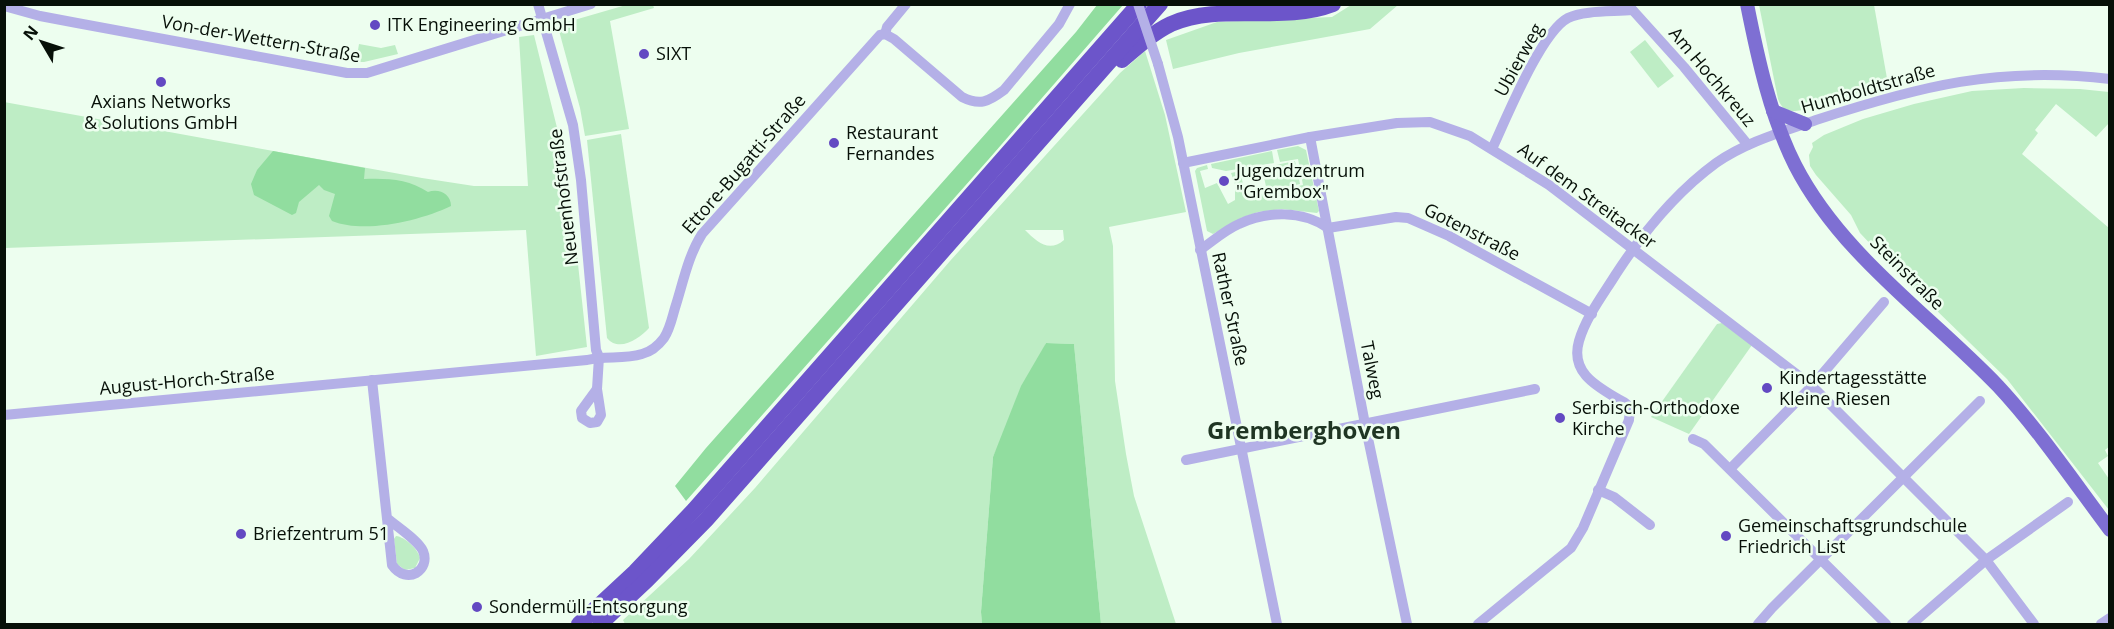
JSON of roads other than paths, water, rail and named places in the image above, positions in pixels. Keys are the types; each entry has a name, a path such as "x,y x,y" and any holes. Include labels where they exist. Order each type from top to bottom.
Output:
{"highway":[{"path":"579,624 635,572 694,510 1138,4"},
{"path":"600,624 706,520 1160,4"},
{"path":"1067,108 1140,45 1172,24 1200,16 1306,11 1333,4"}],"main road":[{"name":"Steinstraße","path":"1747,4 1756,48 1780,132 1797,168 1831,221 1869,263 1998,387 2041,439 2109,530"},
{"path":"1773,111 1805,124"}],"street":[{"name":"Neuenhofstraße","path":"538,4 573,125 581,180 596,350 599,357 597,389"},
{"path":"542,18 591,4"},
{"name":"Ettore-Bugatti-Straße","path":"599,357 606,359 643,354 659,344 669,328 692,253 702,234 872,43 880,35 885,34 887,27 906,4"},
{"path":"885,34 894,39 962,97 974,103 982,103 1004,90 1059,24 1070,4"},
{"name":"Rather Straße","path":"1138,4 1158,64 1183,163 1277,624"},
{"name":"Von-der-Wettern-Straße","path":"4,6 40,16 347,73 367,74 531,24 542,18"},
{"name":"Am Hochkreuz","path":"1630,7 1684,67 1748,145"},
{"name":"Ubierweg","path":"1492,149 1543,43 1557,26 1581,14 1630,7"},
{"name":"Humboldtstraße","path":"1598,490 1629,420 1630,412 1627,404 1596,386 1584,375 1577,354 1579,341 1592,314 1633,249 1666,206 1689,184 1718,162 1748,145 1780,132 1900,93 1988,77 2032,74 2109,79"},
{"name":"Auf dem Streitacker","path":"1183,163 1376,124 1430,122 1470,136 1549,185 1812,386 1986,560 2034,624"},
{"name":"Talweg","path":"1310,137 1365,424 1407,624"},
{"path":"1200,250 1238,224 1268,215 1281,214 1307,218 1328,228"},
{"name":"Gotenstraße","path":"1328,228 1396,217 1408,218 1443,233 1592,314"},
{"path":"1730,469 1812,386 1884,303"},
{"name":"August-Horch-Straße","path":"4,415 536,365 599,357"},
{"path":"372,380 392,565 401,574 407,576 414,574 421,569 424,554 420,546 387,518"},
{"path":"1186,460 1535,389"},
{"path":"1758,624 1980,401"},
{"path":"1693,439 1704,444 1886,624"},
{"path":"1478,624 1571,548 1584,526 1598,490 1614,497 1650,525"},
{"path":"1912,624 1986,560 2068,502"},
{"path":"2101,624 2109,618"}],"place":[{"name":"ITK Engineering GmbH","path":"375,25"},
{"name":"SIXT","path":"644,54"},
{"name":"Axians Networks & Solutions GmbH","path":"161,82"},
{"name":"Restaurant Fernandes","path":"834,143"},
{"name":"Jugendzentrum \"Grembox\"","path":"1224,181"},
{"name":"Kindertagesstätte Kleine Riesen","path":"1767,388"},
{"name":"Serbisch-Orthodoxe Kirche","path":"1560,418"},
{"name":"Briefzentrum 51","path":"241,534"},
{"name":"Gemeinschaftsgrundschule Friedrich List","path":"1726,536"},
{"name":"Sondermüll-Entsorgung","path":"477,607"}],"district":[{"name":"Gremberghoven","path":"1304,431"}]}
